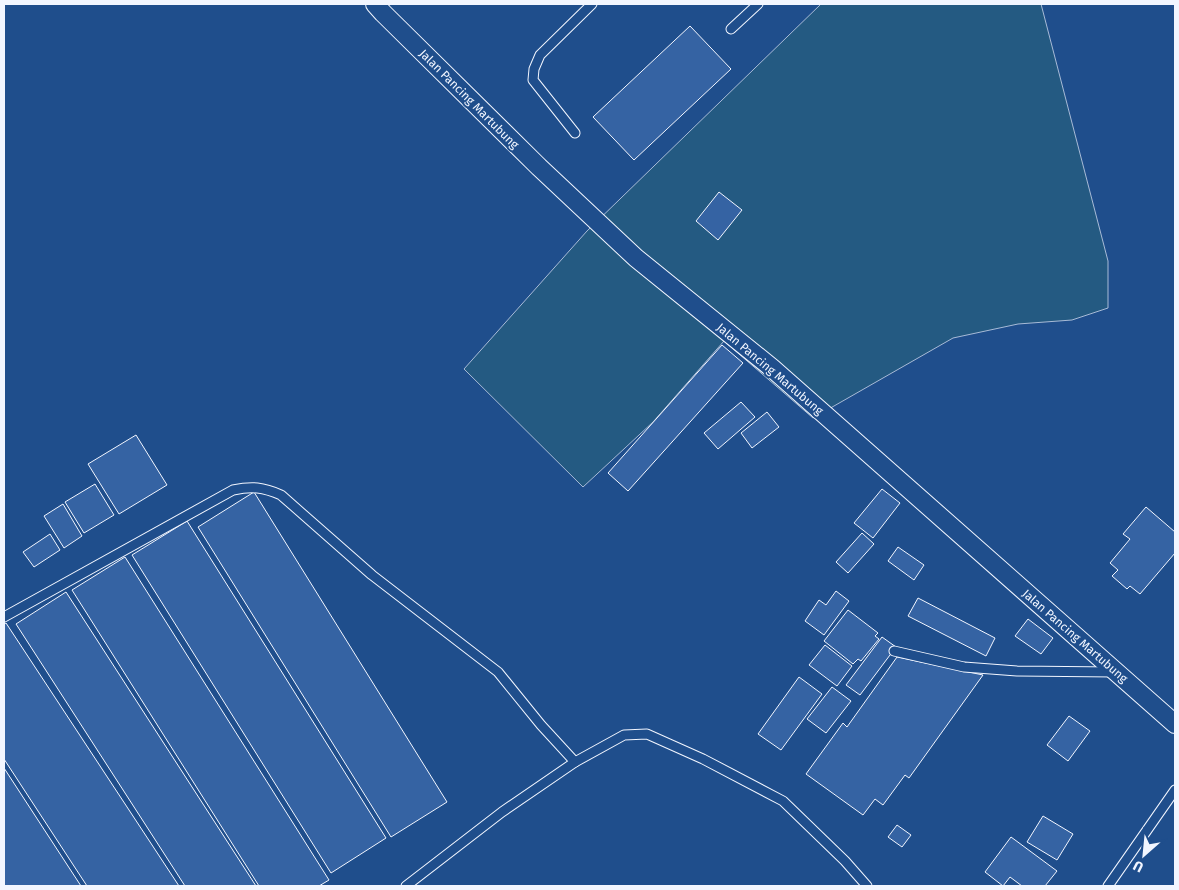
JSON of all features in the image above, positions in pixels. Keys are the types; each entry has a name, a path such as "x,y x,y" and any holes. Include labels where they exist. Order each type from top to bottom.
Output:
{"street":[{"name":"Jalan Pancing Martubung","path":"376,4 539,167 636,258 772,368 1175,724"}],"lane":[{"path":"576,134 533,80 534,70 540,55 592,4"},
{"path":"731,29 758,4"},
{"path":"4,617 232,490 255,487 268,489 281,495 372,575 498,672 541,725 575,762"},
{"path":"894,651 964,667 1017,671 1117,672"},
{"path":"406,886 502,812 575,762 624,734 647,734 703,759 783,801 845,861 867,886"},
{"path":"1108,886 1175,790"}],"shaded area":[{"path":"821,4 1041,4 1108,261 1108,308 1072,320 1018,324 953,338 813,418 724,341 653,422 583,487 464,369 587,231"}],"building":[{"path":"690,26 731,69 634,160 593,117"},
{"path":"719,192 742,210 718,240 696,221"},
{"path":"722,345 743,363 628,491 608,473"},
{"path":"741,402 755,417 718,449 704,433"},
{"path":"767,412 779,427 752,448 741,433"},
{"path":"136,435 167,485 119,514 88,464"},
{"path":"95,484 114,515 84,533 65,502"},
{"path":"882,489 900,503 873,538 854,523"},
{"path":"254,492 447,802 391,837 198,527"},
{"path":"63,504 82,536 64,548 44,516"},
{"path":"1146,507 1175,532 1175,553 1140,594 1130,586 1127,589 1112,576 1118,570 1110,563 1130,539 1123,534"},
{"path":"187,521 386,838 331,873 132,555"},
{"path":"862,533 874,544 848,573 836,562"},
{"path":"50,534 60,550 34,567 23,552"},
{"path":"898,547 924,565 914,580 888,561"},
{"path":"125,557 329,880 319,886 259,886 72,590"},
{"path":"836,591 849,601 824,635 805,621 819,600 826,605"},
{"path":"66,592 256,886 185,886 16,624"},
{"path":"918,598 995,638 986,656 908,616"},
{"path":"848,610 878,633 875,636 879,639 861,661 858,659 853,664 824,641"},
{"path":"1028,619 1053,638 1041,654 1015,636"},
{"path":"6,623 179,886 87,886 4,759 4,624"},
{"path":"882,637 896,647 860,695 846,685"},
{"path":"825,645 852,666 837,686 809,665"},
{"path":"897,657 983,675 909,778 905,775 883,805 875,799 863,815 806,774 843,723 847,727"},
{"path":"799,677 822,694 781,750 758,734"},
{"path":"832,687 851,701 826,733 807,719"},
{"path":"1069,716 1090,731 1068,761 1047,745"},
{"path":"4,768 81,886 4,886"},
{"path":"1043,816 1073,834 1057,860 1027,842"},
{"path":"897,825 911,835 902,847 888,837"},
{"path":"1011,837 1057,871 1045,886 1022,886 1010,877 1003,886 985,872"}]}
